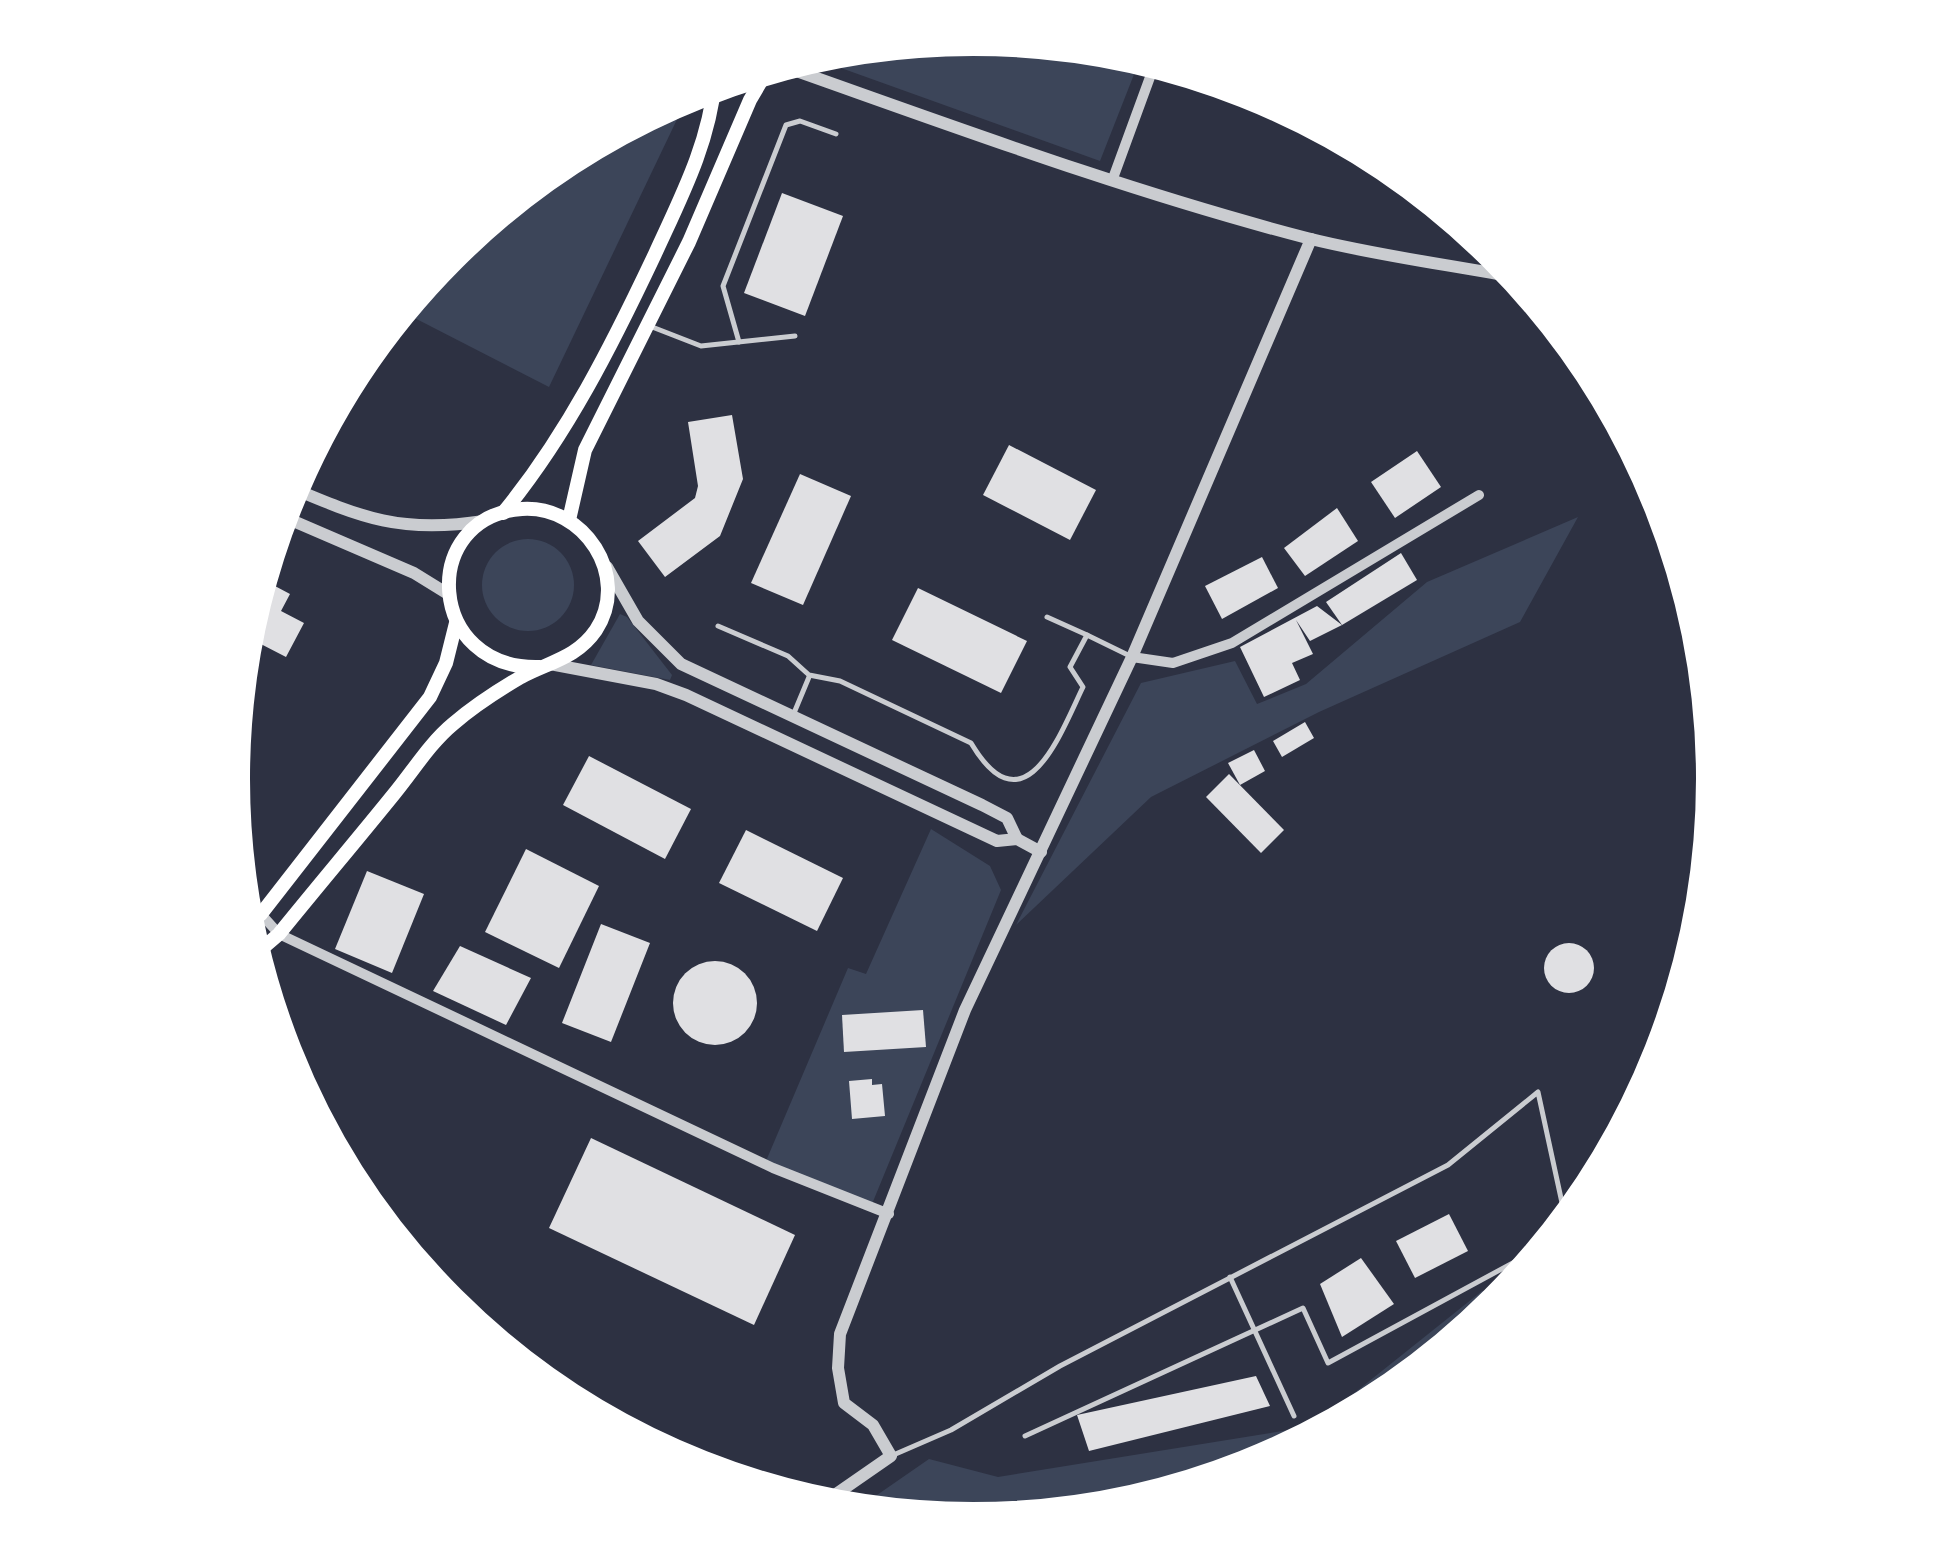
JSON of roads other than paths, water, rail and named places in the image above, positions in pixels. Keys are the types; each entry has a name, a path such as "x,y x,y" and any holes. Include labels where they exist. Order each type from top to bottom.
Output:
{"main road":[{"path":"570,520 585,450 761,82"},
{"path":"503,513 561,437 634,298 698,161 711,99"},
{"path":"264,947 279,934 449,727 489,696 584,646 598,626 607,592 601,556 570,520 537,510 503,513 487,520 456,553 448,594 456,623 486,656 503,664 545,666"},
{"path":"257,917 430,697 446,663 456,623"}],"street":[{"path":"1112,181 1152,73"},
{"path":"788,74 1112,181 1311,239 1498,274"},
{"path":"835,1495 890,1456 874,1425 844,1404 838,1368 840,1334 965,1010 1132,658 1311,239"},
{"path":"303,492 379,522 428,529 487,520"},
{"path":"1132,658 1172,663 1232,643 1478,495"},
{"path":"292,520 414,573 448,594"},
{"path":"601,556 638,621 681,664 1007,818 1017,839"},
{"path":"545,666 671,690 997,841 1017,839 1041,852"},
{"path":"261,914 279,934 773,1168 889,1214"}],"lane":[{"path":"739,342 723,286 786,124 800,121 836,134"},
{"path":"647,326 692,345 795,336"},
{"path":"1046,617 1132,658"},
{"path":"718,626 788,656 809,675 840,682 971,743 982,762 1000,772 1024,776 1046,764 1083,687 1070,667 1087,635"},
{"path":"792,716 809,675"},
{"path":"890,1456 951,1430 1060,1366 1448,1164 1538,1092 1563,1207"},
{"path":"1025,1436 1303,1308 1328,1363 1523,1257"},
{"path":"1230,1277 1294,1416"}]}
